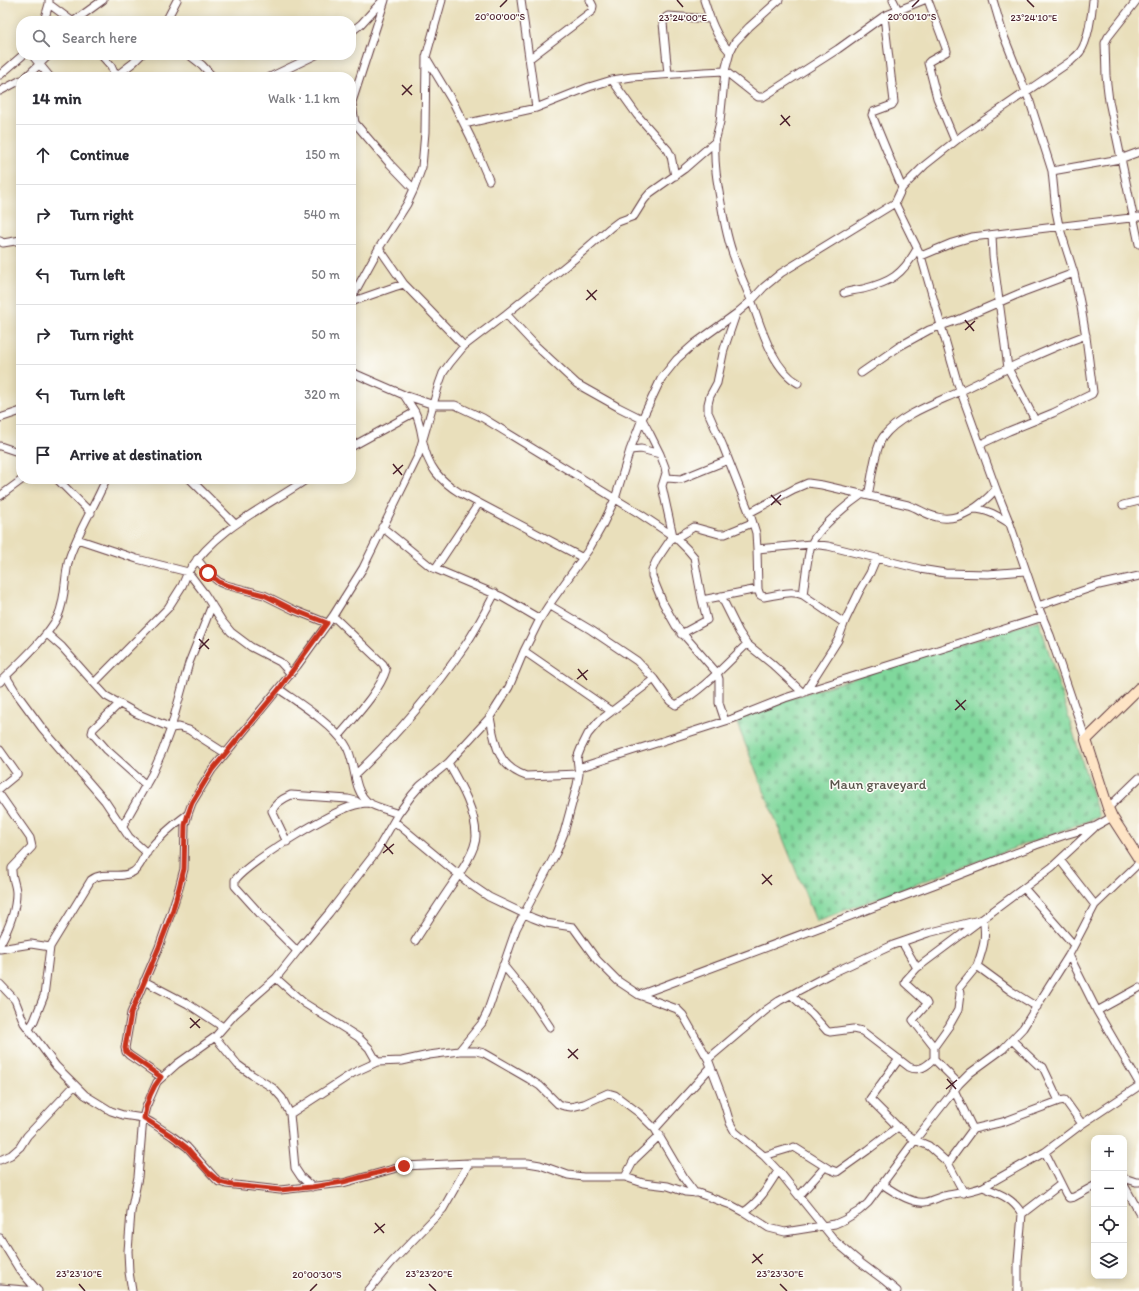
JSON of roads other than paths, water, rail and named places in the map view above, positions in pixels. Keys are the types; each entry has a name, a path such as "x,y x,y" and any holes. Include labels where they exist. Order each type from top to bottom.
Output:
{"street":[{"path":"80,16 103,0"},
{"path":"169,16 177,0"},
{"path":"356,28 384,0"},
{"path":"356,92 384,0"},
{"path":"356,292 379,248 407,204 422,167 425,132 426,57 442,0"},
{"path":"521,0 536,108"},
{"path":"528,59 592,11 593,6 590,0"},
{"path":"704,0 716,34 730,52"},
{"path":"779,0 749,27 735,42 730,52 726,71 720,122 715,142 714,160 726,232 734,257 773,356 793,380 798,383"},
{"path":"893,0 898,10"},
{"path":"464,124 536,108 588,87 612,80 632,77 726,71 758,97 763,96 838,49 884,16 924,0"},
{"path":"928,0 947,51 930,61 928,65 937,98 955,141"},
{"path":"981,444 1070,405 1093,393 1086,335 1074,273 1059,226 1052,172 1030,102 1003,34 993,0"},
{"path":"132,1291 128,1251 131,1212 138,1177 146,1107 157,1082 177,1064 215,1037 223,1027 276,978 370,861 382,844 398,814 420,786 448,763 490,717 509,686 540,619 583,558 602,526 615,499 630,450 642,419 661,380 673,363 694,344 737,313 781,273 895,203 902,188 925,165 955,141 1071,61 1083,48 1091,17 1093,0"},
{"path":"1137,0 1105,43 1106,76 1109,101 1120,159 1136,218 1139,244"},
{"path":"45,16 49,2 67,16"},
{"path":"668,74 663,23 664,18 668,16 710,19"},
{"path":"884,16 894,102 892,105 873,112 872,115 902,188"},
{"path":"426,57 454,104 471,138 489,180"},
{"path":"0,76 18,60"},
{"path":"36,60 46,72"},
{"path":"32,72 44,60"},
{"path":"106,60 114,72"},
{"path":"121,72 136,60"},
{"path":"195,60 208,72"},
{"path":"281,72 306,60"},
{"path":"612,80 637,114 668,150 671,156 675,176"},
{"path":"0,91 16,83"},
{"path":"356,126 414,189"},
{"path":"161,1077 126,1052 125,1048 131,1013 159,947 172,913 179,888 184,869 185,825 188,814 200,788 212,770 291,674 333,616 363,568 382,527 413,468 423,442 443,373 464,346 574,260 610,228 618,222 634,216 650,193 675,176 715,142"},
{"path":"1052,172 1120,159 1139,152"},
{"path":"895,203 919,252 940,326 961,391 1010,524 1110,812 1139,859"},
{"path":"844,293 888,281 894,278 906,267 919,252 952,243 992,235 1136,218"},
{"path":"992,235 993,256 1008,368 1035,420"},
{"path":"0,241 16,241"},
{"path":"379,248 404,284 464,346"},
{"path":"861,373 900,346 929,330 958,320 999,302 1074,273"},
{"path":"356,299 404,284"},
{"path":"737,313 724,349 717,383 710,396 708,412 723,446 756,533 758,589 760,595 764,597 789,592 800,593 844,623"},
{"path":"506,314 535,345 577,384 642,419 654,439 665,467 667,478 681,479 728,460"},
{"path":"803,595 811,544 826,524 865,495 879,446 883,437 889,431 912,414 1008,368 1086,335"},
{"path":"356,374 404,395 434,405 455,405 484,418 674,537 694,557 707,620 681,634"},
{"path":"404,395 416,412 430,464 439,477 453,488 479,503 583,558"},
{"path":"356,444 416,412"},
{"path":"0,418 16,413"},
{"path":"0,446 16,451"},
{"path":"630,450 641,449 660,454"},
{"path":"666,473 662,486 674,537"},
{"path":"749,513 798,486 808,483 915,507 936,517 942,518 955,517 973,509 996,489"},
{"path":"0,496 16,484"},
{"path":"62,484 91,513"},
{"path":"0,682 29,653 58,616 61,607 67,566 77,540 104,484"},
{"path":"195,484 235,524"},
{"path":"94,683 168,608 182,586 188,572 206,548 235,524 299,484"},
{"path":"1123,505 1139,501"},
{"path":"435,569 479,503"},
{"path":"973,509 983,510 996,515 1010,524"},
{"path":"725,721 719,703 719,679 717,673 681,634 663,603 652,576 652,570 656,561 674,537 694,527 719,534 725,534 752,523"},
{"path":"382,527 435,569 495,593 540,619"},
{"path":"77,540 136,559 188,572 231,632 251,647 280,662 291,674"},
{"path":"757,549 811,544 828,546 920,569 945,573 988,574 1025,570"},
{"path":"804,693 838,640 844,623 876,558"},
{"path":"197,559 208,573 219,582 264,595 294,610 327,623"},
{"path":"1038,606 1099,585 1139,576"},
{"path":"702,600 758,589"},
{"path":"355,775 392,738 435,686 466,644 495,593"},
{"path":"722,596 739,632 747,644 777,668 804,693"},
{"path":"122,827 158,763 170,728 188,663 212,605"},
{"path":"549,605 629,654 654,679 670,701 676,705 692,695 747,644"},
{"path":"333,616 383,664 386,670 371,697 339,736"},
{"path":"490,717 494,738 500,757 505,764 519,774 526,776 579,771 725,721 785,698 1043,618"},
{"path":"46,633 62,647 106,696 136,713 170,728 179,727 189,730 225,753"},
{"path":"524,652 612,711"},
{"path":"6,676 16,694 29,712 105,801 129,837 147,853"},
{"path":"459,1051 482,1023 523,913 559,847 569,819 577,785 579,771 577,758 588,734 599,721 654,679"},
{"path":"1086,740 1139,688"},
{"path":"279,689 321,719 339,736 349,750 360,789 370,803"},
{"path":"119,704 93,729 92,733 107,750 146,784"},
{"path":"0,750 17,774 0,788"},
{"path":"415,941 473,850 476,837 474,822 466,797 448,763"},
{"path":"934,1048 913,1020 927,1004 905,983 906,980 917,968 1060,860 1110,812 1139,778"},
{"path":"0,795 30,838 32,847 12,868 16,891 14,910 8,928 0,944"},
{"path":"287,842 272,811 273,807 285,798 291,795 352,799 360,804"},
{"path":"297,951 261,915 235,886 235,880 256,862 331,815 360,804 370,803 398,814"},
{"path":"29,1029 34,1021 44,996 50,947 91,880 101,875 124,875 134,871 138,868 147,853 166,830 188,814"},
{"path":"394,821 458,874 489,897 546,923 573,927 590,952 603,967 618,980 639,995 677,1009 683,1015 708,1059 722,1096 730,1123 735,1132 764,1156 778,1171 800,1196 836,1242 897,1291"},
{"path":"639,995 943,882 1036,845 1096,826"},
{"path":"1060,860 1095,905"},
{"path":"0,984 15,1000 24,1022 56,1066 85,1095 111,1111 123,1115 144,1118 172,1136 187,1148 208,1172 220,1182 232,1185 280,1190 343,1182 404,1166 469,1163 540,1165 568,1175 583,1177 625,1176 643,1183 668,1186 685,1192 695,1193 731,1205 769,1228 779,1232 785,1232 835,1224 851,1217 868,1203 959,1084 970,1073 997,1054 1023,1028 1069,955 1095,905 1139,863"},
{"path":"1024,888 1074,945"},
{"path":"708,1059 729,1043 766,1010 791,995 864,958 902,942 928,933 983,919"},
{"path":"959,1084 934,1059 934,1048 958,1010 960,994 959,988 978,966 984,944 985,930 983,919"},
{"path":"902,942 917,968"},
{"path":"0,949 36,944 50,947"},
{"path":"882,1184 900,1195 919,1202 973,1191 983,1187 1045,1152 1139,1084 1097,1011 1069,955"},
{"path":"503,965 534,1003 550,1027"},
{"path":"978,966 1011,991 1037,1006"},
{"path":"276,978 304,1003 358,1037 369,1048 377,1062"},
{"path":"144,981 188,1004 223,1027"},
{"path":"1097,1011 1139,988"},
{"path":"791,995 812,1014 827,1031 830,1032 853,1029 862,1031 909,1067 914,1069 926,1066 934,1059"},
{"path":"215,1037 238,1065 273,1088 282,1098 290,1114 295,1168 301,1177 312,1187"},
{"path":"1012,1040 1038,1065 1043,1067 1059,1101"},
{"path":"290,1114 353,1073 377,1062 402,1061 429,1055 459,1051 476,1051 484,1053 540,1086 558,1104 564,1106 584,1104 608,1093 614,1095 639,1113 660,1135 685,1180 695,1193"},
{"path":"899,1059 870,1099 898,1127 915,1140 925,1144 948,1163 964,1193"},
{"path":"655,1129 711,1067"},
{"path":"0,1160 11,1155 20,1147 27,1136 75,1085"},
{"path":"954,1090 973,1129"},
{"path":"948,1163 973,1129 1003,1122 1059,1101 1065,1100 1082,1124"},
{"path":"764,1156 794,1147 825,1167 836,1172 898,1127"},
{"path":"625,1176 634,1160 660,1135"},
{"path":"1045,1152 1069,1198 1074,1197 1091,1188"},
{"path":"368,1291 392,1262 443,1208 469,1163"},
{"path":"800,1196 825,1167"},
{"path":"744,1212 754,1205 765,1192 778,1171"},
{"path":"1127,1179 1139,1182"},
{"path":"1022,1214 1061,1184"},
{"path":"983,1187 1002,1194 1010,1199 1019,1208 1022,1214 1018,1262 1018,1291"},
{"path":"1127,1190 1139,1212"},
{"path":"0,1238 19,1269 39,1291"},
{"path":"0,1288 39,1291"}],"park label":[{"name":"Maun graveyard","path":"878,784"}]}
